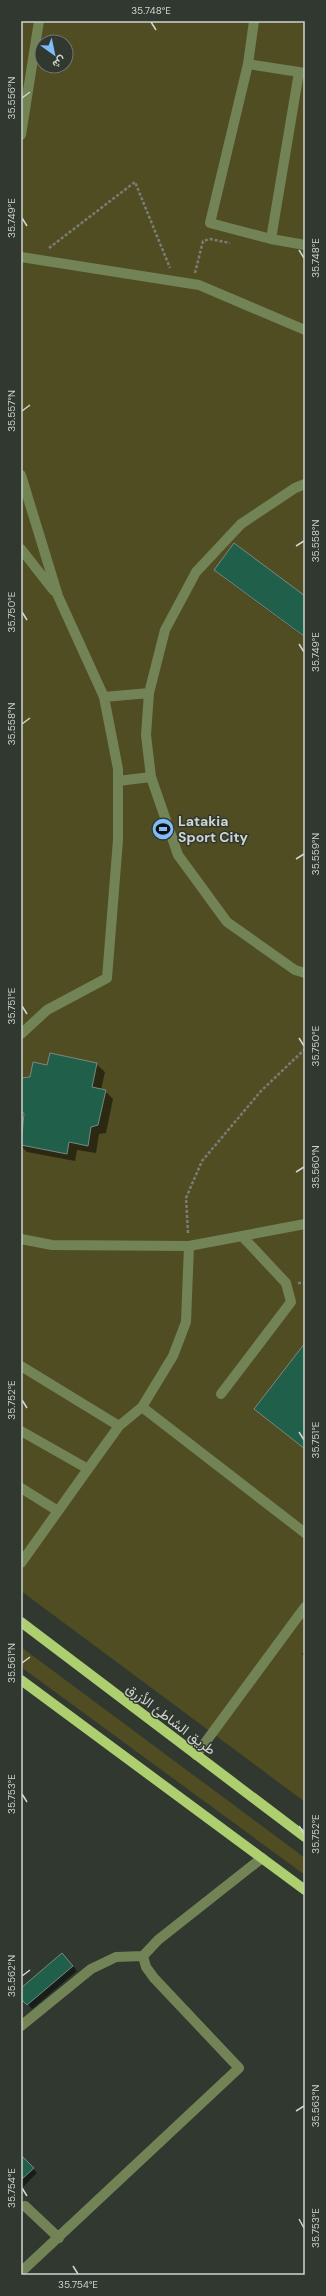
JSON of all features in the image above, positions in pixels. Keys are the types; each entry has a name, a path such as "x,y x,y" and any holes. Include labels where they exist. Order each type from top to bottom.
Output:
{"main road":[{"name":"طريق الشاطئ الأزرق","path":"21,1622 305,1837"},
{"path":"21,1680 305,1890"}],"street":[{"path":"21,135 39,21"},
{"path":"254,21 248,64 210,223 271,239 305,245"},
{"path":"248,64 302,73 271,239"},
{"path":"21,258 193,284 305,330"},
{"path":"21,475 58,596 104,697 118,769 118,840 107,978 47,1010 21,1034"},
{"path":"305,484 295,488 240,524 196,572 165,630 149,693 146,735 150,777 178,855 227,922 295,970 305,973"},
{"path":"21,549 58,596"},
{"path":"104,697 149,693"},
{"path":"118,781 150,777"},
{"path":"21,1239 52,1246 189,1246 305,1224"},
{"path":"221,1394 291,1302 286,1283 242,1236"},
{"path":"22,1561 119,1426 142,1407 173,1356 186,1322 189,1246"},
{"path":"21,1366 119,1426"},
{"path":"142,1407 305,1533"},
{"path":"21,1431 88,1469"},
{"path":"21,1488 58,1511"},
{"path":"196,1755 305,1607"},
{"path":"21,2026 91,1969 116,1956 143,1956 158,1940 262,1858"},
{"path":"21,2272 240,2068 154,1978 146,1967 143,1956"},
{"path":"26,2206 59,2238"}],"path":[{"path":"34,260 135,182 176,282"},
{"path":"193,284 203,241 210,239 232,244"},
{"path":"189,1246 186,1198 202,1161 261,1091 305,1049"}],"shaded area":[{"name":"Latakia Sport City","path":"21,21 287,21 305,24 305,1802 21,1591"},
{"path":"21,1647 305,1858 305,1875 21,1667"}],"building":[{"path":"234,543 305,596 305,637 214,570"},
{"path":"50,1053 97,1063 92,1087 106,1090 98,1125 91,1127 88,1146 69,1142 67,1154 21,1145 24,1113 21,1113 21,1078 30,1077 33,1062 47,1065"},
{"path":"305,1343 305,1449 254,1409"},
{"path":"62,1953 73,1966 27,2005 21,1999 21,1988"},
{"path":"21,2155 34,2168 21,2180"}],"place":[{"name":"Latakia Sport City","path":"163,829"}]}
